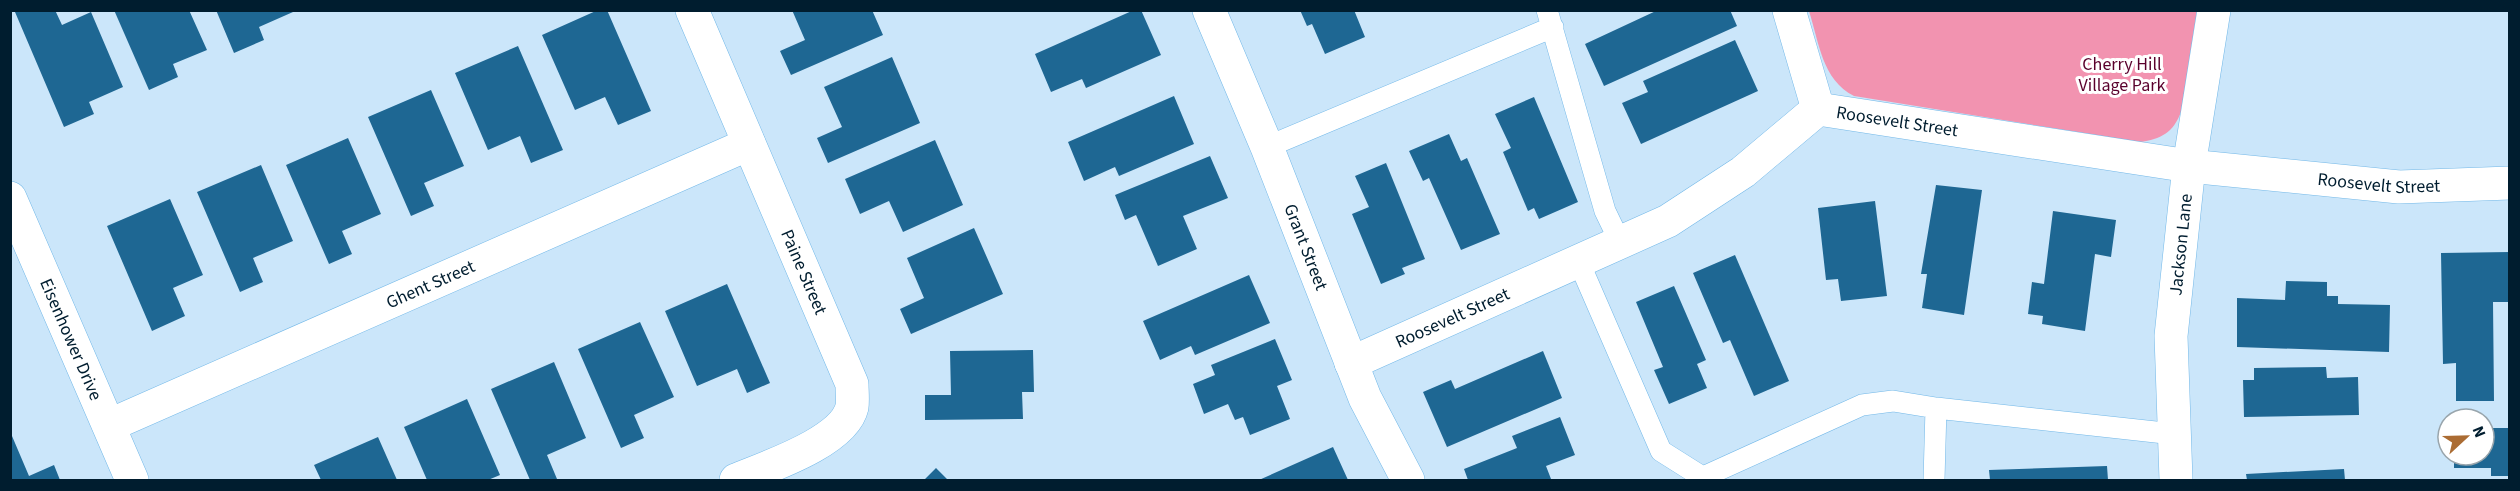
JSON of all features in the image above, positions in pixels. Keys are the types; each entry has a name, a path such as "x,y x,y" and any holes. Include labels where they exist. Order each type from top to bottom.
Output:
{"street":[{"name":"Paine Street","path":"692,10 852,384 852,409 834,434 808,449 736,480"},
{"name":"Grant Street","path":"1209,10 1267,147 1365,398 1408,480"},
{"path":"1789,10 1818,109"},
{"name":"Jackson Lane","path":"2176,480 2171,336 2189,166 2214,10"},
{"name":"Roosevelt Street","path":"1351,363 1668,221 1743,172 1818,109 2189,166 2399,187 2510,183"},
{"name":"Ghent Street","path":"110,425 749,144"},
{"name":"Eisenhower Drive","path":"10,198 132,480"}],"lane":[{"path":"1267,147 1550,19 1605,211 1620,242"},
{"path":"1578,260 1661,451 1704,479 1862,405 1893,401 1936,408 2174,434"},
{"path":"1935,480 1936,408"}],"green space":[{"name":"Cherry Hill Village Park","path":"1809,11 2197,11 2178,119 2165,134 2140,142 1854,96 1843,89 1828,70"}],"building":[{"path":"55,10 62,25 91,12 123,87 89,102 94,114 64,127 15,12"},
{"path":"114,10 189,10 207,50 173,64 178,77 149,90"},
{"path":"216,10 292,10 293,12 259,27 264,40 234,53"},
{"path":"598,10 607,10 651,111 618,125 605,97 575,110 542,35"},
{"path":"792,10 872,10 883,35 791,75 780,51 805,40"},
{"path":"1134,10 1141,10 1161,55 1086,88 1082,79 1051,92 1035,54"},
{"path":"1300,10 1354,10 1365,37 1325,54 1312,24 1307,26"},
{"path":"1658,10 1730,10 1737,26 1604,86 1585,44"},
{"path":"1735,40 1758,91 1641,144 1622,103 1648,92 1643,81"},
{"path":"518,46 563,150 531,163 520,136 488,150 455,73"},
{"path":"892,57 920,123 828,163 817,138 842,127 824,87"},
{"path":"431,90 464,166 424,183 434,206 411,216 368,117"},
{"path":"1174,96 1194,144 1119,176 1115,167 1084,181 1068,142"},
{"path":"1534,97 1578,202 1539,219 1534,208 1528,211 1503,152 1511,148 1495,114"},
{"path":"1449,134 1461,161 1467,158 1500,234 1461,250 1429,178 1423,181 1409,151"},
{"path":"348,138 381,214 342,231 352,254 329,264 286,165"},
{"path":"935,140 963,205 903,232 889,201 860,214 845,179"},
{"path":"1210,156 1228,198 1183,216 1197,249 1158,266 1136,215 1125,220 1115,195"},
{"path":"1386,163 1425,259 1402,268 1405,274 1381,284 1352,214 1369,207 1355,176"},
{"path":"261,165 293,241 253,258 263,282 240,292 197,192"},
{"path":"1936,185 1982,190 1964,315 1922,308 1927,274 1921,274"},
{"path":"170,199 203,275 173,288 185,316 152,331 107,226"},
{"path":"1875,201 1887,296 1841,301 1838,279 1826,280 1818,208"},
{"path":"2053,211 2116,220 2111,257 2095,254 2085,331 2042,324 2043,316 2028,314 2032,282 2044,284"},
{"path":"974,228 1003,294 911,334 900,309 924,298 907,258"},
{"path":"2510,252 2510,302 2493,302 2494,401 2456,401 2456,363 2443,364 2441,253"},
{"path":"1735,255 1789,381 1754,396 1730,340 1723,343 1693,273"},
{"path":"1249,275 1270,323 1195,355 1191,346 1160,360 1143,321"},
{"path":"2286,281 2327,282 2327,296 2338,296 2338,304 2390,305 2389,352 2237,347 2237,298 2285,300"},
{"path":"727,284 770,383 747,393 737,369 697,386 665,311"},
{"path":"1674,286 1706,360 1697,364 1707,388 1669,404 1654,370 1663,367 1636,302"},
{"path":"640,322 674,397 634,415 644,438 621,448 578,349"},
{"path":"1275,339 1292,380 1277,386 1290,419 1250,435 1243,417 1235,420 1228,404 1204,414 1193,384 1215,375 1211,365"},
{"path":"1033,350 1034,392 1022,392 1023,419 925,420 925,395 951,395 950,351"},
{"path":"1543,351 1562,398 1447,447 1423,392 1451,380 1455,389"},
{"path":"554,362 586,438 547,455 557,479 530,480 491,389"},
{"path":"2326,367 2327,378 2358,377 2359,415 2244,417 2243,380 2254,380 2254,368"},
{"path":"467,399 500,475 488,480 427,480 404,427"},
{"path":"1560,417 1575,455 1546,466 1551,479 1468,480 1464,469 1517,448 1512,436"},
{"path":"2496,428 2510,428 2510,476 2491,476 2491,468 2454,468 2496,467"},
{"path":"12,436 29,476 54,465 60,480 10,480"},
{"path":"378,437 397,480 321,480 314,465"},
{"path":"1333,447 1348,480 1259,480"},
{"path":"2107,466 2108,480 1990,480 1989,470"},
{"path":"936,468 948,480 924,480"},
{"path":"2344,469 2345,480 2247,480 2246,474"}]}
